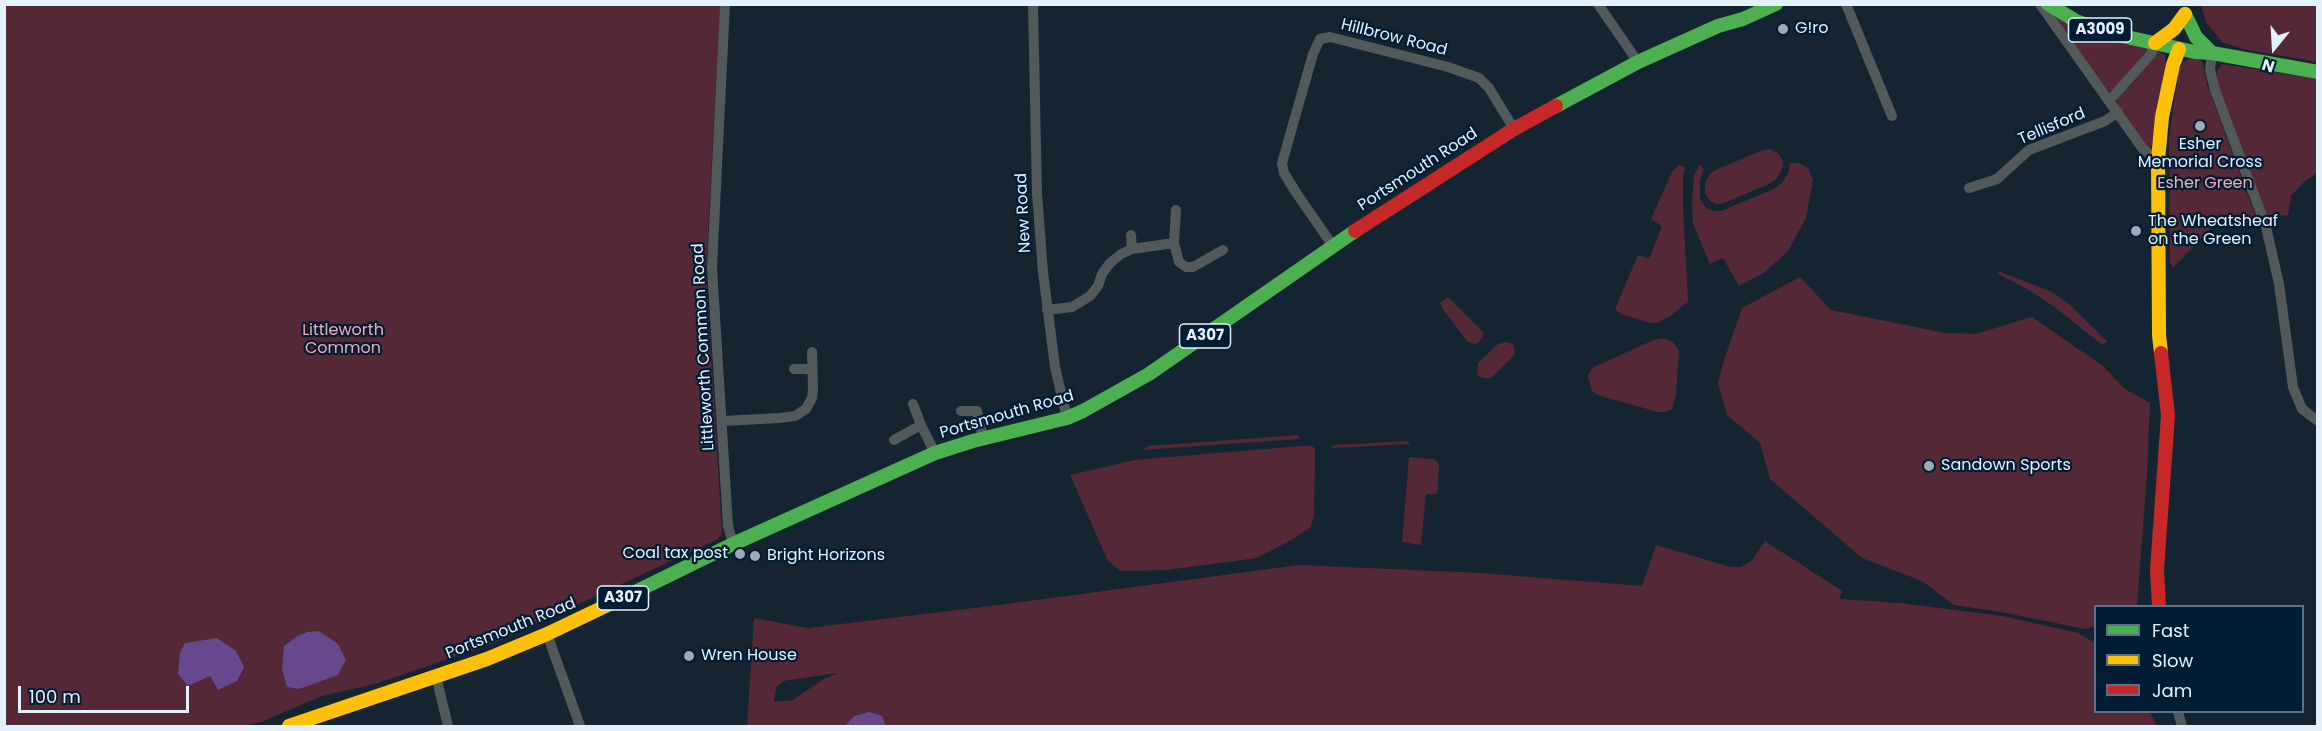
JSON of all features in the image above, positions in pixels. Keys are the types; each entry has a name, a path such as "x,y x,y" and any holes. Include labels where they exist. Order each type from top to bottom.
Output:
{"main road":[{"name":"Portsmouth Road","path":"1719,26 1749,4"},
{"name":"A3009","path":"2048,4 2076,21 2096,29 2179,49"},
{"name":"Portsmouth Road","path":"289,726 493,656 547,634 733,544 935,453 983,438 1067,418 1098,403 1149,374 1409,194 1514,129 1638,62 1767,6"},
{"name":"A3009","path":"2155,43 2174,29 2186,9"},
{"path":"2159,605 2157,570 2168,415 2159,335 2158,160 2162,117 2173,64 2182,40 2186,9"},
{"path":"2186,9 2196,37 2212,53"},
{"path":"2179,49 2318,72"}],"street":[{"name":"Littleworth Common Road","path":"725,4 712,268 728,526 733,544"},
{"name":"New Road","path":"1033,4 1037,193 1047,310 1055,367 1067,418"},
{"path":"1598,4 1638,62"},
{"path":"1846,4 1892,116"},
{"path":"2040,4 2143,149 2158,160"},
{"name":"Hillbrow Road","path":"1333,246 1284,173 1282,163 1313,54 1320,39 1330,37 1468,73 1479,78 1489,88 1514,129"},
{"path":"2109,101 2151,54 2155,43"},
{"path":"2212,53 2210,70 2213,84 2266,227 2279,284 2293,387 2302,410 2318,421"},
{"name":"Tellisford","path":"1969,188 1996,178 2029,150 2105,121 2118,112"},
{"path":"1176,210 1174,243 1179,262 1186,267 1193,267 1223,250"},
{"path":"1131,235 1132,249"},
{"path":"1047,310 1072,307 1090,296 1110,263 1132,249 1174,243"},
{"path":"722,421 795,416 806,409 812,398 812,352"},
{"path":"794,369 812,369"},
{"path":"913,404 935,453"},
{"path":"961,411 977,411 983,438"},
{"path":"894,440 921,424"},
{"path":"547,634 580,726"},
{"path":"436,676 448,726"}],"green space":[{"name":"Littleworth Common","path":"4,5 720,5 706,272 722,534 718,539 495,643 375,684 322,696 261,722 243,726 5,726"},
{"path":"2201,5 2317,5 2317,62 2243,49 2222,42 2206,22"},
{"path":"2048,8 2148,47 2148,50 2112,91 2108,91"},
{"name":"Esher Green","path":"2158,51 2165,55 2166,66 2152,146 2149,148 2117,104 2117,100"},
{"name":"Esher Green","path":"2192,57 2201,60 2203,64 2207,84 2257,220 2240,226 2231,217 2219,220 2173,268 2170,262 2169,139 2179,69"},
{"name":"Esher Green","path":"2222,64 2317,79 2317,173 2304,182 2291,196 2288,215 2267,217 2216,79 2217,71"},
{"path":"1770,149 1779,154 1783,161 1782,170 1776,179 1724,203 1717,204 1710,201 1705,193 1705,183 1709,175 1715,170"},
{"path":"1790,163 1798,163 1808,168 1813,180 1806,218 1788,251 1765,272 1739,286 1723,258 1710,264 1693,224 1694,175 1700,165 1704,169 1700,180 1700,199 1706,208 1721,211 1774,189 1783,182 1789,171"},
{"path":"1679,165 1685,167 1683,206 1688,302 1657,323 1646,322 1621,314 1615,309 1638,255 1649,259 1662,226 1651,219 1672,172"},
{"path":"1998,271 2052,292 2070,305 2107,341 2106,343 2101,344 2056,308 2029,290 1998,274"},
{"path":"1800,277 1831,310 1945,333 1976,334 2032,317 2103,366 2125,389 2150,403 2137,605 2094,605 2094,626 2085,629 1954,605 1922,581 1862,558 1770,479 1760,443 1727,415 1718,383 1742,308"},
{"path":"1448,297 1483,332 1478,343 1468,342 1442,308 1440,303"},
{"path":"1664,338 1673,342 1679,351 1676,394 1672,409 1658,412 1604,397 1594,393 1591,389 1588,376 1592,368 1656,339"},
{"path":"1506,342 1513,344 1514,356 1491,378 1478,376 1478,363 1498,344"},
{"path":"1298,435 1299,439 1142,450 1149,446"},
{"path":"1408,441 1410,444 1330,448 1334,445"},
{"path":"1312,446 1315,449 1314,517 1310,528 1257,558 1167,570 1121,571 1108,561 1070,475 1135,460"},
{"path":"1409,457 1435,459 1439,465 1437,494 1426,494 1421,545 1402,542"},
{"path":"1765,541 1842,591 1839,599 1899,603 2002,616 2078,633 2094,642 2094,713 2150,713 2157,726 747,726 754,618 808,628 1299,565 1481,573 1642,586 1656,545 1731,567 1741,567 1752,560","holes":["837,673 822,680 793,700 774,702 776,688 783,681"]}],"shaded area":[{"path":"319,631 338,644 346,660 338,675 299,689 287,687 282,668 284,646 307,632"},
{"path":"217,638 236,651 244,667 237,681 218,690 210,676 188,686 178,674 180,653 185,643"},
{"path":"869,712 882,716 886,726 845,726 854,716"}],"traffic: fast":[{"path":"1556,106 1638,62 1718,26 1743,19 1776,4"},
{"path":"2048,4 2076,21 2113,34 2195,52 2318,72"},
{"path":"2185,14 2196,37 2212,53"},
{"path":"633,593 733,544 935,453 973,441 1067,418 1083,411 1149,374 1355,231"}],"traffic: slow":[{"path":"2155,43 2174,29 2185,14"},
{"path":"2161,353 2158,160 2162,117 2173,65 2179,49"},
{"path":"289,726 487,659 547,634 633,593"}],"traffic: jam":[{"path":"1355,231 1514,129 1556,106"},
{"path":"2159,605 2157,570 2168,415 2161,353"}],"place":[{"name":"G!ro","path":"1783,29"},
{"name":"Esher Memorial Cross","path":"2200,126"},
{"name":"The Wheatsheaf on the Green","path":"2136,231"},
{"name":"Sandown Sports","path":"1929,466"},
{"name":"Coal tax post","path":"740,554"},
{"name":"Bright Horizons","path":"755,556"},
{"name":"Wren House","path":"689,656"}]}
